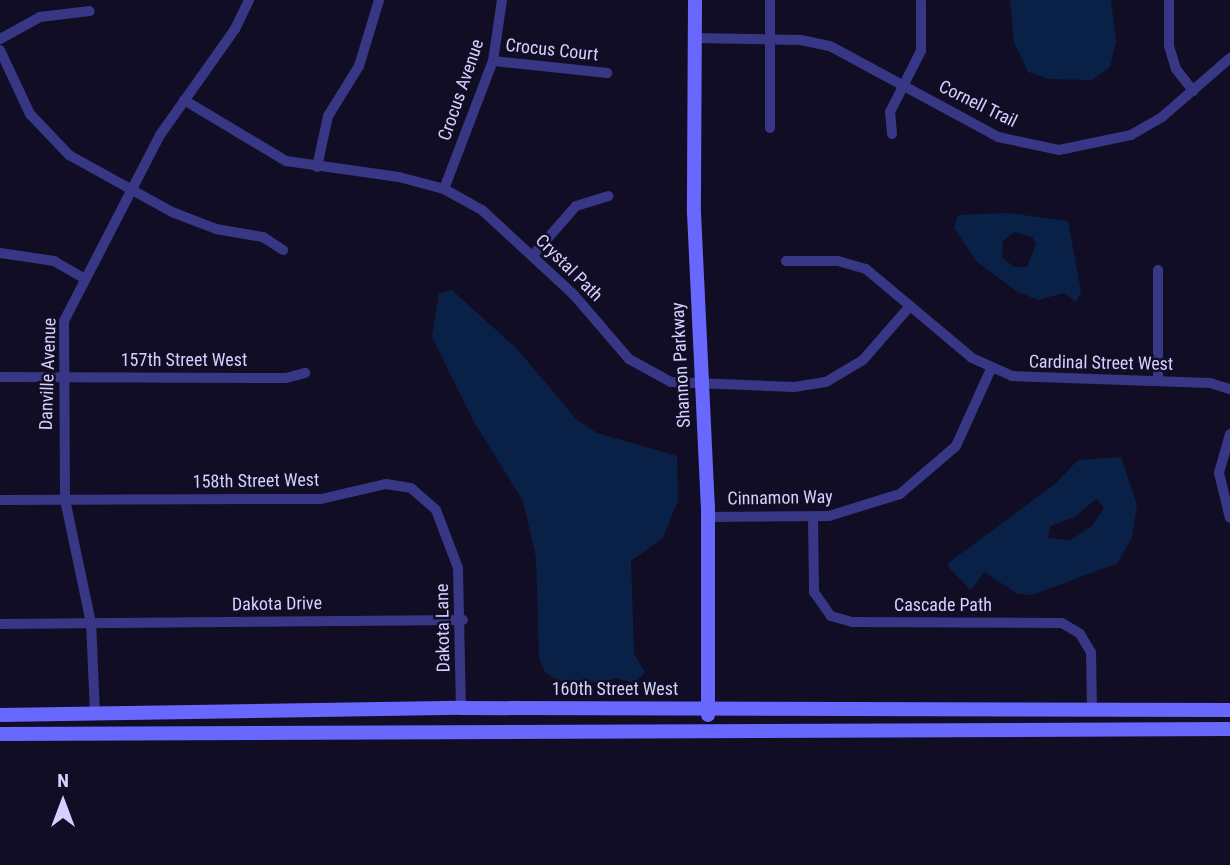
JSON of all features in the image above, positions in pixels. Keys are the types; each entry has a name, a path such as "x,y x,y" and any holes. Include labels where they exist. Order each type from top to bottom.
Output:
{"main road":[{"name":"Shannon Parkway","path":"695,0 701,383 708,517 707,727"},
{"name":"160th Street West","path":"0,715 461,708 1230,710"},
{"path":"0,726 91,724 95,713"},
{"path":"0,734 707,727 1230,729"}],"street":[{"name":"Danville Avenue","path":"95,713 91,623 65,500 62,377 64,321 82,277 130,190 184,100 235,29 249,0"},
{"path":"317,167 328,116 359,66 379,0"},
{"name":"Crocus Avenue","path":"444,189 493,61 502,0"},
{"path":"769,128 770,0"},
{"path":"1169,0 1169,46 1176,69 1193,91"},
{"path":"892,134 890,112 905,87 920,51 922,2"},
{"path":"0,39 40,17 90,11"},
{"name":"Cornell Trail","path":"695,38 770,38 830,46 998,137 1059,150 1131,135 1193,91 1230,58"},
{"path":"0,50 46,136 130,190 196,222 263,237 283,250"},
{"name":"Crocus Court","path":"493,61 607,73"},
{"name":"Crystal Path","path":"184,100 271,156 317,167 399,177 444,189 482,210 533,255 637,365 671,382 794,387 826,382 863,360 911,306"},
{"path":"533,255 576,206 608,196"},
{"path":"0,253 54,261 82,277"},
{"name":"Cardinal Street West","path":"786,261 856,264 991,369 1034,380 1158,381 1230,389"},
{"path":"1158,270 1158,381"},
{"name":"Cinnamon Way","path":"708,517 813,517 877,505 930,473 963,435 991,369"},
{"name":"157th Street West","path":"0,377 286,378 305,373"},
{"path":"1230,433 1219,473 1230,518"},
{"name":"158th Street West","path":"0,500 321,499 394,484 418,492 436,510"},
{"name":"Dakota Lane","path":"436,510 458,568 463,620 461,708"},
{"name":"Cascade Path","path":"813,517 814,592 831,616 852,622 1062,623 1080,634 1091,652 1092,708"},
{"name":"Dakota Drive","path":"0,624 463,620"}],"water":[{"path":"1010,0 1111,0 1116,41 1110,67 1092,80 1049,79 1028,72 1014,42"},
{"path":"1008,213 1068,221 1081,291 1076,302 1064,293 1038,300 1018,292 977,262 954,228 958,215","holes":["1014,232 1032,237 1036,244 1027,267 1014,267 1002,257 1003,241"]},
{"path":"452,290 517,349 577,420 597,433 677,456 678,500 663,538 631,561 634,654 645,672 635,683 615,678 606,683 558,681 545,672 539,659 536,557 523,501 474,422 432,337 439,293"},
{"path":"1121,457 1137,505 1132,537 1118,563 1032,595 1018,594 984,572 971,590 949,568 948,563 1054,485 1078,460","holes":["1096,499 1104,508 1092,526 1071,540 1048,538 1050,526 1075,517"]}]}
